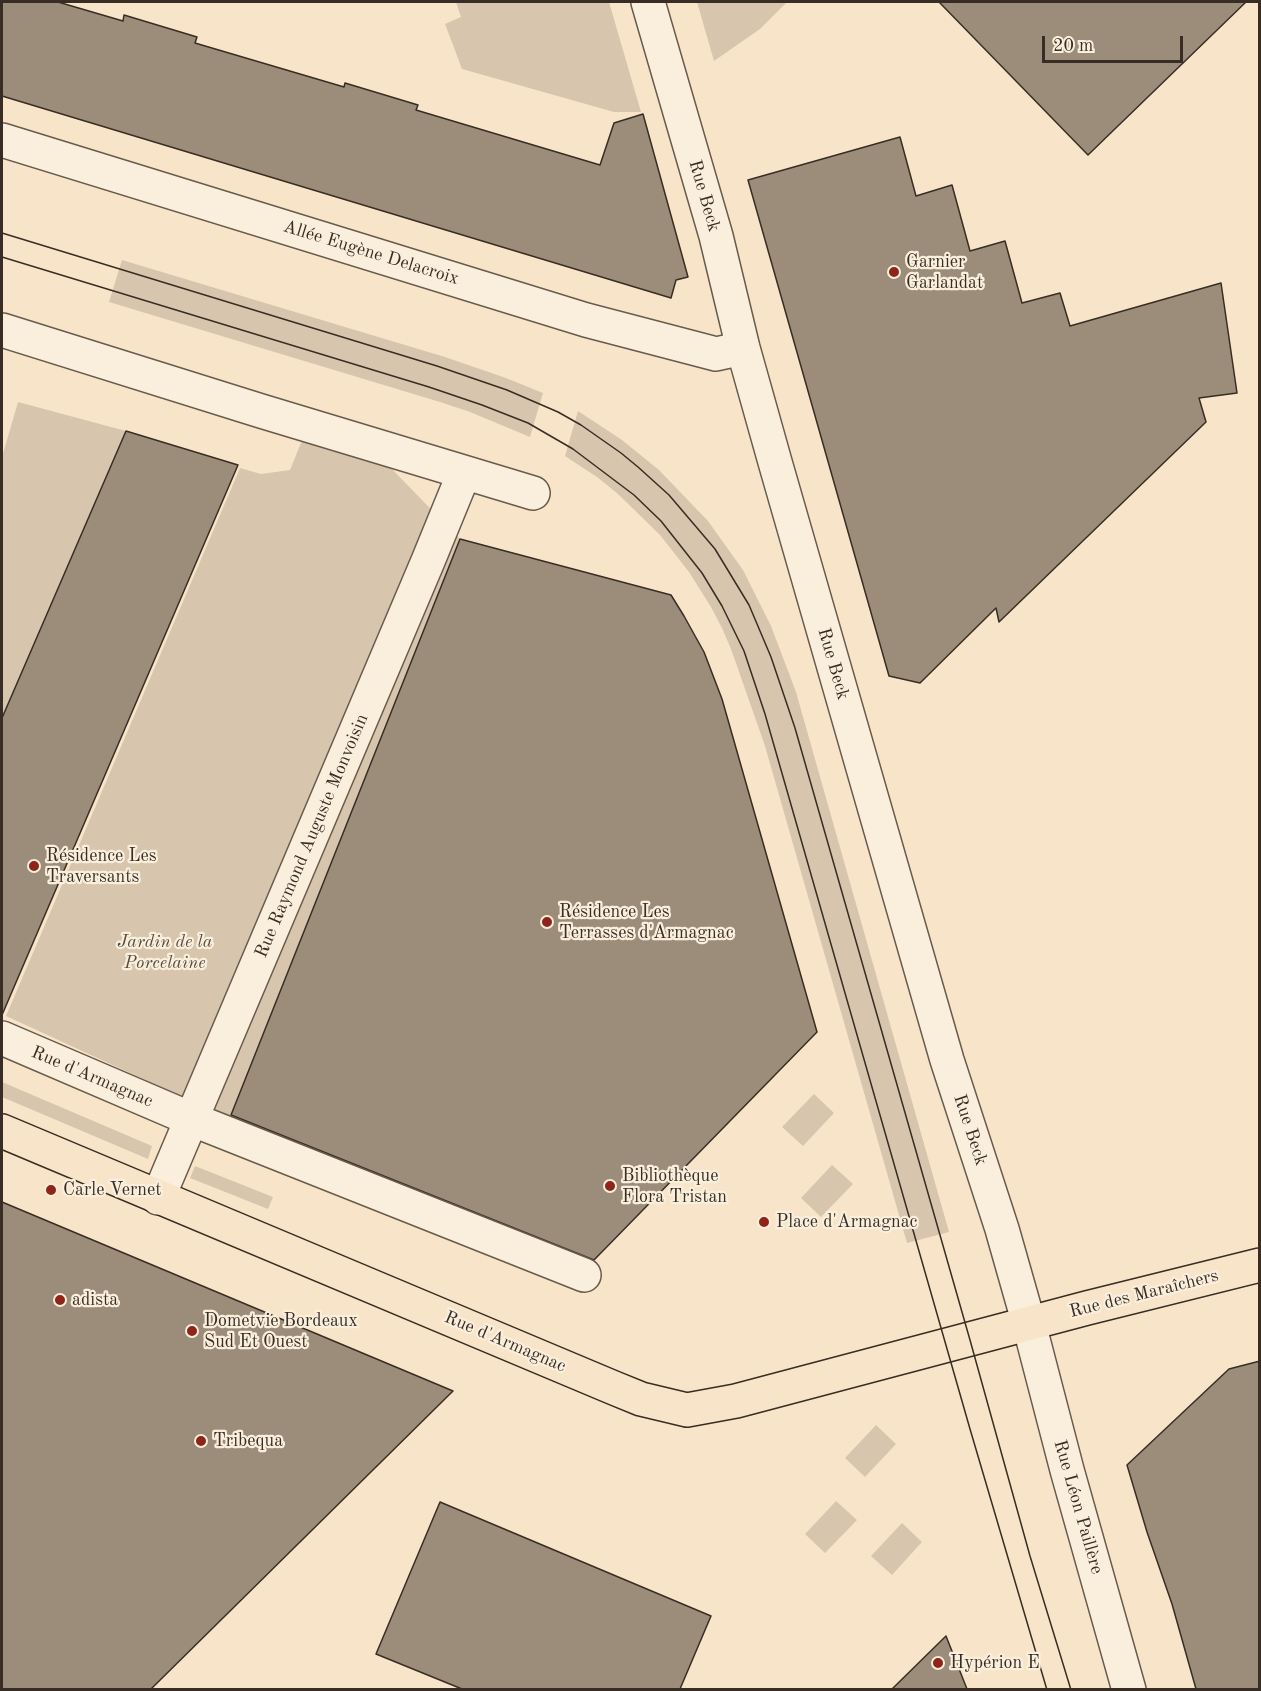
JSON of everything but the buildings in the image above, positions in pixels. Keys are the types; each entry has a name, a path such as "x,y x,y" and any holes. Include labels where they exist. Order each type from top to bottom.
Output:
{"main road":[{"name":"Rue d'Armagnac","path":"2,1131 642,1399 687,1410 747,1398 1029,1324"},
{"name":"Rue des Maraîchers","path":"1029,1324 1260,1265"}],"street":[{"name":"Rue Beck","path":"648,2 716,237 743,348 947,1060 989,1188 1029,1324"},
{"name":"Allée Eugène Delacroix","path":"2,140 586,320 716,354 743,348"},
{"path":"2,330 533,493"},
{"name":"Rue Raymond Auguste Monvoisin","path":"158,1198 464,473"},
{"name":"Rue d'Armagnac","path":"2,1038 191,1119 584,1275"},
{"name":"Rue Léon Paillère","path":"1029,1324 1066,1470 1129,1689"}],"green space":[{"path":"456,2 609,2 641,112 614,112 462,69 445,24 461,17"},
{"path":"697,2 787,2 760,29 714,61"},
{"path":"122,260 445,357 543,393 530,437 440,402 109,302"},
{"path":"18,402 126,431 2,718 2,457"},
{"path":"578,411 622,440 659,470 708,521 743,570 771,626 796,692 949,1232 907,1243 765,746 731,649 711,607 689,572 660,535 618,494 565,456"},
{"name":"Jardin de la Porcelaine","path":"303,438 387,464 460,539 230,1119 6,1016 240,468 261,474 290,470"},
{"path":"2,1082 152,1146 148,1159 2,1097"},
{"path":"814,1094 834,1113 803,1146 782,1127"},
{"path":"832,1165 853,1184 821,1217 801,1198"},
{"path":"195,1166 273,1197 268,1209 190,1178"},
{"path":"876,1425 896,1444 865,1477 845,1458"},
{"path":"836,1501 857,1520 825,1553 805,1534"},
{"path":"902,1523 922,1542 892,1575 871,1556"}],"tram line":[{"path":"2,233 437,366 507,390 558,412 581,425 638,467 669,495 715,549 749,605 771,657 795,728 1030,1556 1071,1690"},
{"path":"2,257 429,387 528,423 573,449 634,495 661,521 702,573 722,606 744,651 765,714 1047,1690"}],"place":[{"name":"Garnier Garlandat","path":"894,272"},
{"name":"Résidence Les Traversants","path":"34,866"},
{"name":"Résidence Les Terrasses d'Armagnac","path":"547,922"},
{"name":"Bibliothèque Flora Tristan","path":"610,1186"},
{"name":"Carle Vernet","path":"51,1190"},
{"name":"Place d'Armagnac","path":"764,1222"},
{"name":"adista","path":"60,1300"},
{"name":"Dometvie Bordeaux Sud Et Ouest","path":"192,1331"},
{"name":"Tribequa","path":"201,1441"},
{"name":"Hypérion E","path":"938,1663"}]}
